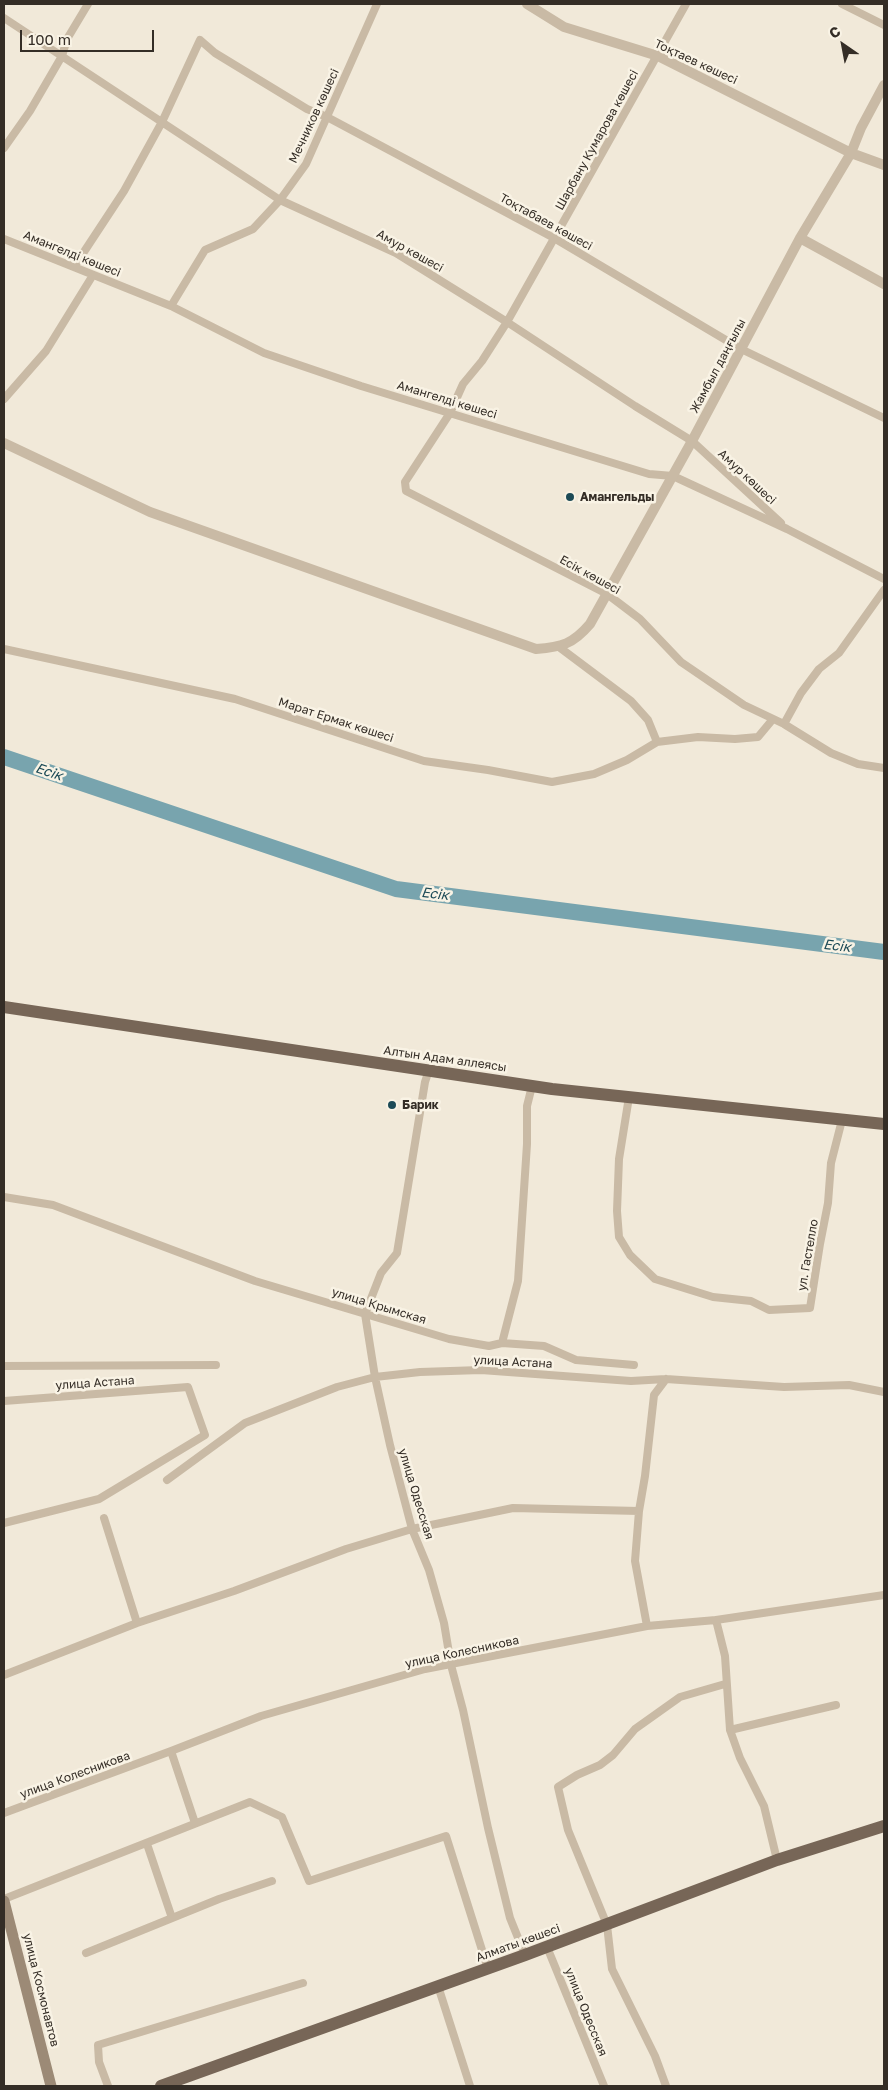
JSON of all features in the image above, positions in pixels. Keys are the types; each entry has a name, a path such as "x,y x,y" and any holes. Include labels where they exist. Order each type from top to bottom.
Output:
{"main road":[{"name":"Алтын Адам аллеясы","path":"4,1007 532,1086 884,1124"},
{"name":"Алматы көшесі","path":"161,2086 607,1925 777,1860 884,1826"},
{"name":"улица Космонавтов","path":"4,1900 51,2086"}],"street":[{"path":"4,148 30,111 62,56 67,39 88,4"},
{"name":"Мечников көшесі","path":"171,306 205,250 253,229 280,200 306,164 377,4"},
{"name":"Тоқтаев көшесі","path":"527,4 564,27 658,56 851,153 884,164"},
{"name":"Шарбану Кумарова көшесі","path":"406,491 405,482 450,413 463,384 482,361 507,322 686,4"},
{"path":"842,4 884,25"},
{"name":"Амур көшесі","path":"4,18 280,200 396,253 692,441 787,529"},
{"name":"Тоқтабаев көшесі","path":"162,122 200,40 215,54 308,109 327,117 554,238 741,349 884,418"},
{"name":"Жамбыл даңғылы","path":"560,647 579,637 590,624 673,476 800,238 851,153 861,128 884,85"},
{"path":"74,267 124,192 162,122"},
{"path":"800,238 884,284"},
{"name":"Амангелді көшесі","path":"4,239 171,306 264,353 361,386 649,474 673,476 787,529 884,579"},
{"path":"4,399 46,351 93,275"},
{"path":"4,443 150,512 536,649 560,647 631,701 648,720 657,742 698,737 735,739 758,737 773,719"},
{"name":"Есік көшесі","path":"406,491 607,594 640,619 681,662 744,704 784,724 830,753 858,764 884,768"},
{"path":"784,724 801,693 819,669 839,653 884,590"},
{"name":"Марат Ермак көшесі","path":"4,649 235,699 424,761 552,782 594,774 627,760 657,742"},
{"path":"365,1314 381,1273 397,1253 425,1082 430,1070"},
{"path":"502,1343 518,1281 527,1144 527,1106 532,1086"},
{"name":"ул. Гастелло","path":"629,1097 619,1159 617,1211 619,1237 630,1255 655,1279 713,1297 751,1302 769,1310 810,1308 828,1203 831,1163 842,1120"},
{"name":"улица Крымская","path":"4,1197 53,1205 255,1282 449,1339 489,1346 502,1343 544,1346 576,1360 634,1365"},
{"name":"улица Одесская","path":"365,1314 375,1378 390,1445 412,1529 429,1570 444,1624 451,1665 510,1918 525,1955"},
{"path":"4,1366 216,1364"},
{"name":"улица Астана","path":"167,1480 245,1423 338,1387 375,1378 420,1372 481,1370 631,1381 666,1380 784,1388 849,1385 884,1392"},
{"path":"647,1626 635,1561 639,1511 654,1395 666,1380"},
{"name":"улица Астана","path":"4,1401 188,1387 205,1436 99,1498 4,1523"},
{"path":"4,1675 137,1623 234,1591 346,1549 412,1529 513,1508 639,1511"},
{"path":"104,1518 137,1623"},
{"name":"улица Колесникова","path":"4,1813 261,1716 424,1669 647,1626 716,1620 884,1595"},
{"path":"716,1620 725,1656 725,1684 730,1730 740,1758 764,1806 777,1860"},
{"path":"666,2086 655,2056 612,1969 607,1925 568,1830 558,1787 577,1775 600,1765 613,1755 635,1729 680,1697 725,1684"},
{"path":"730,1730 836,1705"},
{"path":"171,1751 195,1822"},
{"path":"4,1900 147,1844 195,1822 250,1802 282,1818 309,1881 446,1836 488,1968"},
{"path":"147,1844 172,1918"},
{"path":"86,1953 172,1918 272,1881"},
{"name":"улица Одесская","path":"547,1947 604,2086"},
{"path":"108,2086 99,2062 98,2045 303,1983"},
{"path":"438,1986 470,2086"}],"waterway":[{"name":"Есік","path":"4,757 396,889 884,952"}],"place":[{"name":"Амангельды","path":"570,497"},
{"name":"Барик","path":"392,1105"}]}
